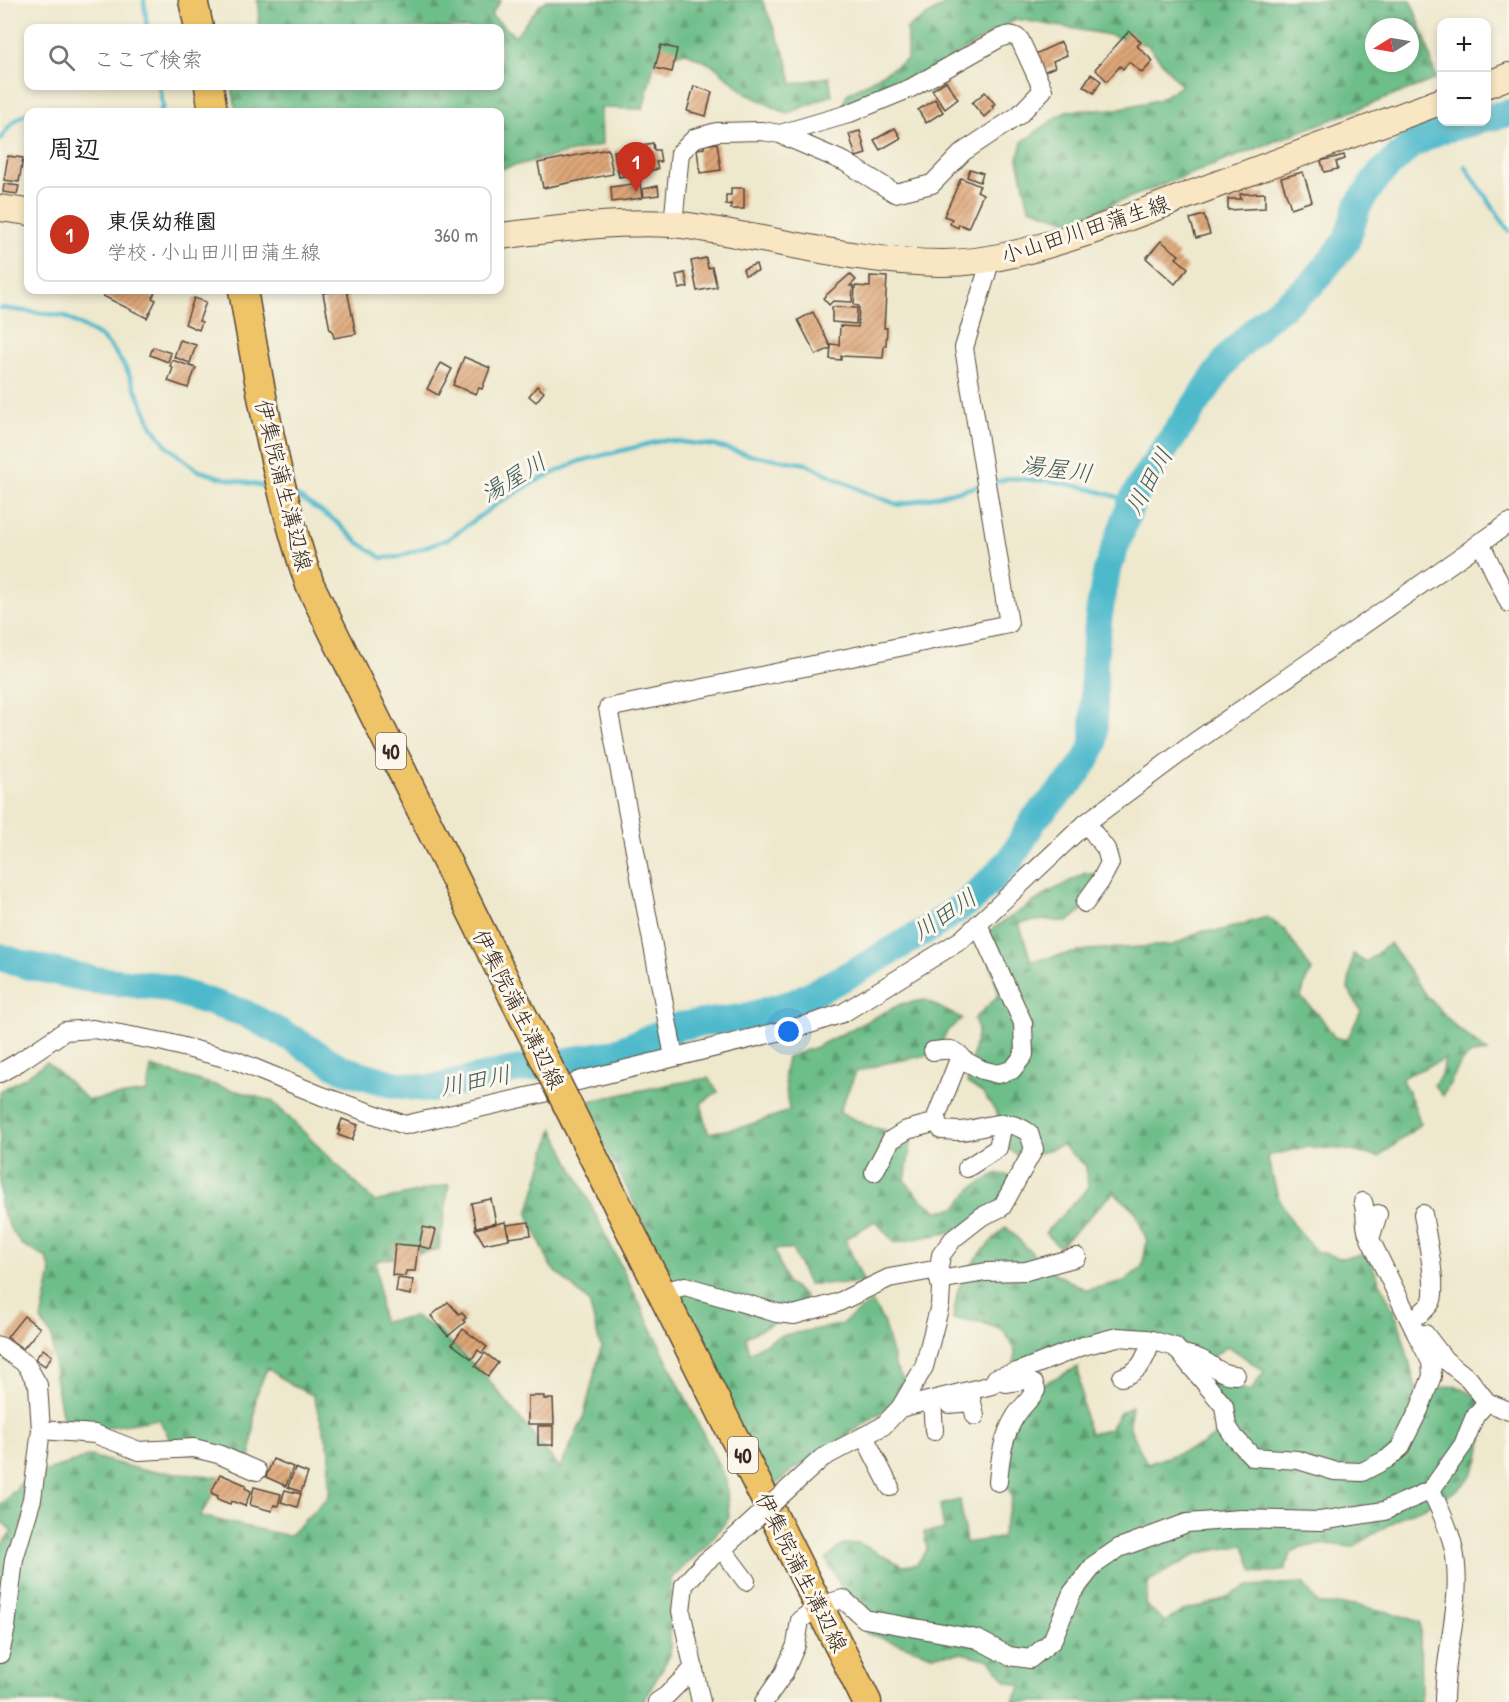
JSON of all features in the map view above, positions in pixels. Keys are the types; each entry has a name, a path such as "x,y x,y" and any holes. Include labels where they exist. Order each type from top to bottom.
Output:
{"main road":[{"path":"194,0 198,24"},
{"path":"1491,83 1509,76"},
{"path":"209,90 212,108"},
{"name":"小山田川田蒲生線","path":"504,236 565,228 673,224 894,261 945,264 991,259 1044,247 1089,232 1437,103"},
{"path":"0,208 24,211"},
{"name":"伊集院蒲生溝辺線","path":"244,294 261,394 294,541 326,621 867,1702"}],"street":[{"path":"673,224 680,153 695,138 717,132 762,131 780,134 844,162 895,193 932,184 963,152 1019,115 1043,90 1020,40 1008,34 911,88 845,115 780,134"},
{"path":"674,1057 608,708 1009,624 964,348 991,259"},
{"path":"578,1081 810,1024 843,1013 961,940 1086,823 1196,742 1509,522"},
{"path":"1480,542 1509,603"},
{"path":"1085,903 1110,863 1106,849 1086,823"},
{"path":"933,1051 949,1049 959,1052 965,1061 982,1070 998,1074 1012,1070 1024,1055 1023,1023 978,924"},
{"path":"0,1073 65,1031 93,1029 164,1042 237,1061 322,1096 405,1125 544,1093"},
{"path":"701,1702 681,1611 684,1585 703,1564 822,1458 883,1426 900,1408 924,1367 940,1305 941,1255 953,1239 981,1217 1002,1207 1034,1149 1029,1133 1019,1126 1003,1123 959,1131 942,1130 935,1120 957,1064 965,1061"},
{"path":"874,1172 891,1140 907,1130 937,1122"},
{"path":"968,1168 998,1148 1003,1123"},
{"path":"932,1403 994,1382 1083,1346 1117,1337 1152,1340 1175,1347 1224,1406 1227,1426 1253,1457 1298,1460 1334,1472 1362,1472 1387,1459 1400,1448 1419,1410 1432,1376 1431,1362 1421,1335 1365,1227 1366,1210 1363,1202"},
{"path":"1370,1239 1378,1214"},
{"path":"1420,1314 1432,1301 1433,1287 1423,1215"},
{"path":"662,1292 685,1286 777,1314 794,1315 837,1303 889,1278 1026,1271 1077,1257"},
{"path":"1422,1287 1419,1308 1421,1335 1445,1360 1469,1379 1487,1401 1509,1411"},
{"path":"1122,1377 1132,1374 1143,1363 1152,1340"},
{"path":"0,1346 26,1364 38,1385 41,1430 32,1499 14,1559 6,1627 0,1654"},
{"path":"1180,1353 1199,1358 1227,1375 1236,1375"},
{"path":"994,1382 1009,1362"},
{"path":"994,1382 1025,1380 1034,1384 1036,1390 1016,1415 1007,1431 998,1482"},
{"path":"764,1702 784,1673 796,1645 800,1620 819,1606 843,1599 865,1619 977,1640 1009,1656 1030,1659 1052,1641 1072,1593 1094,1565 1119,1548 1187,1523 1241,1519 1320,1521 1384,1511 1431,1490 1463,1445 1475,1416 1487,1401"},
{"path":"900,1408 932,1403 972,1402 975,1416"},
{"path":"932,1403 934,1431"},
{"path":"41,1430 95,1434 139,1451 194,1448 257,1471"},
{"path":"864,1436 890,1487"},
{"path":"1431,1490 1453,1544 1456,1566 1455,1612 1444,1687 1444,1702"},
{"path":"726,1545 746,1581"},
{"path":"657,1702 694,1668"}],"green space":[{"path":"256,0 501,0 491,15 501,24 258,24 259,4"},
{"path":"547,0 762,0 787,60 792,84 829,77 832,95 787,114 747,94 714,66 685,52 655,60 643,109 601,108 602,145 504,168 504,108 235,108 233,90 504,90 504,26 515,36 540,5"},
{"path":"952,0 1411,0 1417,18 1365,18 1365,72 1419,72 1419,22 1436,79 1069,221 1029,208 1018,159 1022,142 1066,111 1116,109 1158,100 1181,86 1148,45 1104,34 1016,19 916,82 843,107 847,94 907,60 907,28"},
{"path":"1085,873 1108,875 1095,899 1068,922 1047,920 1019,923 1031,961 1088,950 1174,945 1201,931 1219,931 1267,917 1285,930 1312,971 1306,980 1301,997 1322,1019 1334,1037 1347,1040 1361,1011 1348,989 1353,954 1366,962 1390,943 1424,993 1455,1026 1488,1052 1472,1054 1462,1061 1443,1096 1434,1085 1441,1075 1445,1059 1401,1078 1421,1124 1379,1157 1342,1149 1305,1147 1267,1156 1278,1197 1294,1226 1316,1251 1341,1258 1367,1254 1399,1323 1416,1388 1437,1389 1455,1385 1480,1398 1486,1411 1479,1460 1467,1482 1438,1502 1406,1514 1352,1547 1328,1544 1301,1547 1290,1553 1285,1570 1268,1573 1253,1572 1244,1545 1199,1553 1149,1581 1145,1604 1165,1622 1183,1611 1216,1602 1249,1586 1303,1583 1318,1604 1355,1605 1393,1613 1420,1622 1421,1702 1012,1702 1022,1686 1006,1681 990,1660 962,1653 932,1655 866,1633 826,1559 842,1545 859,1543 903,1566 917,1564 927,1549 924,1532 944,1530 940,1505 960,1500 966,1543 1001,1537 1012,1499 1000,1462 1004,1425 1016,1397 1078,1367 1084,1414 1090,1434 1110,1429 1120,1413 1131,1406 1130,1428 1147,1464 1202,1445 1221,1431 1227,1416 1207,1380 1251,1391 1264,1371 1228,1346 1203,1364 1189,1353 1088,1341 1014,1371 1015,1350 1004,1331 981,1322 953,1319 959,1287 967,1271 1006,1227 1056,1274 1087,1290 1124,1281 1142,1267 1147,1241 1135,1211 1114,1192 1059,1247 1045,1233 1088,1188 1086,1166 1062,1145 1023,1159 999,1142 998,1115 984,1094 967,1083 978,1030 974,1019 999,994 990,962 975,940 1048,893"},
{"path":"925,1000 962,1019 948,1030 935,1054 886,1063 856,1072 839,1112 868,1126 891,1132 911,1143 905,1181 922,1200 938,1211 956,1208 971,1189 997,1173 1019,1178 987,1219 961,1230 895,1243 875,1221 845,1239 864,1283 808,1284 792,1249 774,1249 787,1283 805,1296 799,1319 773,1323 746,1337 749,1353 779,1336 840,1325 872,1302 883,1321 896,1369 911,1391 791,1471 769,1490 623,1180 580,1103 708,1078 718,1092 701,1103 708,1133 743,1127 789,1111 784,1073 787,1057 816,1047 901,1004"},
{"path":"47,1062 88,1100 147,1092 151,1067 272,1101 375,1202 449,1184 439,1249 376,1261 382,1322 414,1317 436,1328 487,1378 560,1468 583,1419 601,1348 589,1302 551,1267 528,1214 553,1128 726,1480 729,1518 705,1547 671,1579 670,1655 643,1702 0,1702 0,1547 12,1532 0,1519 0,1506 26,1478 90,1456 142,1470 224,1477 200,1516 289,1536 329,1496 330,1451 313,1395 291,1385 267,1368 256,1396 250,1464 176,1451 159,1419 98,1429 65,1430 55,1377 52,1337 41,1320 51,1273 47,1258 21,1244 10,1228 0,1205 0,1091"}],"building":[{"path":"1129,31 1141,42 1137,46 1153,61 1142,73 1129,62 1123,69 1120,66 1107,81 1095,69"},
{"path":"1061,42 1067,55 1053,61 1055,67 1043,72 1035,54"},
{"path":"661,45 677,49 672,72 655,68"},
{"path":"1091,74 1101,81 1094,93 1083,86"},
{"path":"946,81 958,99 945,109 932,90"},
{"path":"694,86 712,92 706,116 687,111"},
{"path":"985,92 995,104 992,106 994,108 984,117 972,103"},
{"path":"935,99 943,112 926,123 918,110"},
{"path":"895,128 901,138 880,150 874,140"},
{"path":"860,131 866,154 856,157 849,134"},
{"path":"653,143 654,150 659,150 661,162 656,162 658,169 619,177 614,151"},
{"path":"717,143 721,170 700,173 697,149 704,148 704,145"},
{"path":"608,149 613,174 543,188 538,163"},
{"path":"1344,155 1345,159 1336,162 1338,169 1324,172 1321,161"},
{"path":"8,156 23,158 19,182 4,180"},
{"path":"970,169 983,173 980,182 967,177"},
{"path":"1303,172 1312,201 1291,208 1281,178"},
{"path":"961,178 980,186 977,191 983,194 968,228 959,224 958,228 950,224 952,219 944,216"},
{"path":"640,183 642,198 612,202 611,187"},
{"path":"4,184 19,186 17,194 3,192"},
{"path":"658,186 659,195 644,197 643,189"},
{"path":"731,188 744,188 744,209 731,209 731,204 726,205 726,195 731,195"},
{"path":"1265,193 1265,208 1228,210 1228,199 1241,199 1240,194"},
{"path":"1204,215 1210,234 1196,238 1190,219"},
{"path":"1161,241 1179,255 1176,258 1188,268 1175,284 1146,258"},
{"path":"706,258 708,268 712,267 717,287 697,291 691,261"},
{"path":"756,264 758,271 745,275 743,269"},
{"path":"685,273 688,287 679,289 676,275"},
{"path":"850,274 856,280 850,286 853,286 852,302 833,301 829,305 823,298"},
{"path":"870,276 887,277 884,328 887,328 883,358 841,356 841,360 830,359 831,344 839,345 840,326 858,327 859,306 854,305 855,286 870,287"},
{"path":"104,294 154,294 152,298 156,300 147,318 103,296"},
{"path":"323,294 348,294 356,334 334,338 330,330"},
{"path":"194,298 206,302 199,321 202,322 199,330 185,324"},
{"path":"832,307 857,308 856,324 832,322"},
{"path":"813,312 831,348 816,355 798,320"},
{"path":"180,340 196,345 190,363 174,357"},
{"path":"153,347 171,353 168,362 150,355"},
{"path":"464,357 490,368 482,389 479,388 476,394 453,385"},
{"path":"172,360 196,368 188,388 168,381 173,368 170,366"},
{"path":"441,363 452,369 438,395 427,389"},
{"path":"537,386 544,392 536,402 529,396"},
{"path":"342,1119 358,1125 352,1140 338,1135"},
{"path":"491,1199 496,1223 476,1227 471,1203"},
{"path":"505,1222 509,1239 484,1244 475,1229"},
{"path":"529,1222 531,1235 509,1238 507,1225"},
{"path":"423,1227 436,1230 431,1249 419,1246"},
{"path":"395,1244 418,1246 415,1271 406,1271 405,1276 392,1275"},
{"path":"398,1278 413,1280 411,1295 396,1292"},
{"path":"448,1302 459,1314 462,1312 466,1318 463,1320 465,1322 448,1336 431,1316"},
{"path":"24,1316 40,1328 23,1349 7,1337"},
{"path":"463,1329 487,1347 482,1353 478,1350 472,1359 452,1344"},
{"path":"43,1349 52,1356 45,1366 35,1359"},
{"path":"485,1353 498,1363 488,1376 475,1366"},
{"path":"528,1396 544,1396 544,1399 553,1399 554,1424 528,1424"},
{"path":"538,1426 553,1426 553,1445 538,1445"},
{"path":"273,1459 293,1467 286,1486 266,1477"},
{"path":"295,1468 308,1473 301,1492 288,1487"},
{"path":"220,1474 246,1485 245,1488 251,1491 245,1506 231,1501 230,1504 217,1499 218,1496 211,1493"},
{"path":"254,1487 281,1494 278,1506 274,1505 272,1511 250,1505"},
{"path":"285,1490 301,1494 297,1507 281,1502"}],"waterway":[{"name":"湯屋川","path":"144,0 147,24"},
{"name":"湯屋川","path":"160,90 162,108"},
{"name":"川田川","path":"1491,117 1509,113"},
{"name":"湯屋川","path":"0,140 12,124 24,115"},
{"name":"川田川","path":"0,957 25,965 95,980 159,986 244,1013 342,1069 393,1084 430,1089 509,1071 614,1053 679,1026 742,1018 794,1003 858,970 930,928 970,901 1010,861 1035,818 1073,779 1094,744 1094,661 1107,570 1132,501 1146,476 1229,356 1265,320 1312,284 1346,242 1358,205 1378,176 1411,145 1440,130 1457,126"},
{"path":"1465,166 1509,231"},
{"name":"湯屋川","path":"0,308 64,316 101,337 127,370 152,426 167,446 197,470 272,488"},
{"name":"湯屋川","path":"295,495 334,520 358,542 382,558 398,557 448,539 494,506 534,482 580,461 664,440 716,446 750,455 807,464 867,493 899,505 983,485"},
{"name":"湯屋川","path":"992,483 1010,478 1048,481 1083,487 1132,501"}],"place":[{"name":"東俣幼稚園","path":"636,192"}]}
